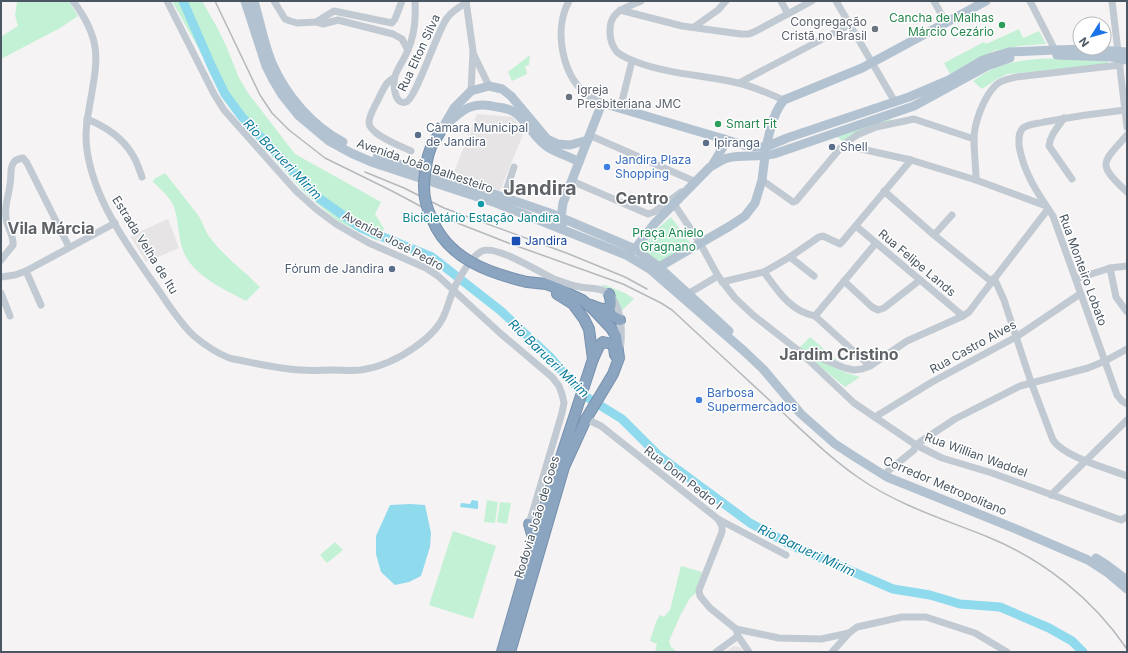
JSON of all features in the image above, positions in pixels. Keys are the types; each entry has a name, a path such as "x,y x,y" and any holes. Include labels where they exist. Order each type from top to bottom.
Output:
{"highway":[{"path":"440,132 431,147 428,156 424,186 425,200 435,226 446,242 461,257 476,266 497,274 532,283 562,296 578,311 589,329 593,359"},
{"path":"532,283 546,284 559,289 620,320"},
{"path":"602,310 609,307 611,301 608,294"},
{"path":"582,300 611,328 616,336 617,362"},
{"path":"593,359 599,346 603,342 608,342 612,344 614,348 617,362"},
{"name":"Rodovia João de Goes","path":"502,652 535,542 533,522 578,406 593,359"},
{"name":"Rodovia João de Goes","path":"510,652 564,467 588,415 613,374 617,362"},
{"path":"578,406 581,417 588,415"}],"main road":[{"name":"Avenida João Balhesteiro","path":"245,1 266,66 273,80 282,95 298,115 329,141 374,163 494,202 626,254"},
{"name":"Avenida João Balhesteiro","path":"254,1 272,62 282,82 301,108 335,138 380,159 504,197 561,217 635,249 659,267 764,362 790,395 809,415 874,464 888,471"},
{"path":"659,267 745,216 755,203 762,180 766,152 775,115 779,106 784,100 872,63 986,1"},
{"path":"710,167 728,158 766,152 914,106 976,71 1000,61 1015,57 1084,49 1123,57"},
{"path":"568,230 564,226 561,217 563,203 602,103 724,138 738,144 766,152 821,126 909,97 949,80 982,60 1009,52 1055,52"},
{"path":"440,132 454,108 471,91 489,86 502,89 511,96 547,139 558,144 570,145 588,138"},
{"path":"485,104 489,93 489,86"},
{"path":"471,91 473,105"},
{"path":"440,132 459,114 473,105 485,104 510,110 518,115 546,146 579,162"},
{"path":"626,254 635,249 654,224 710,167 723,148 724,138"},
{"path":"735,157 732,152 738,144"},
{"path":"550,213 563,203"},
{"name":"Corredor Metropolitano","path":"626,254 651,270 744,351 763,369 801,414 835,444 887,477 1088,560 1108,573 1127,589"},
{"path":"855,457 879,469 888,471 1084,551 1107,565 1127,580"}],"street":[{"name":"Estrada Velha de Itu","path":"73,1 81,11 89,27 96,47 96,60 87,119 86,142 91,168 102,197 115,223 176,316 200,342 230,358 299,370 360,370 376,366 400,357 424,341 442,322 455,288 474,257 484,250 499,252 554,278 578,287 601,290 608,294"},
{"name":"Avenida José Pedro","path":"167,1 214,94 224,110 296,191 336,224 369,243 426,268 455,288 500,333 551,376 559,386 564,403 533,522"},
{"path":"274,1 281,15 290,21 306,24 316,22 334,11 392,22 395,19 402,1"},
{"name":"Rua Elton Silva","path":"415,1 414,27 408,50 394,78 397,98 400,102 404,103 408,101 414,93 446,19 451,13 466,2"},
{"path":"569,1 564,10 561,28 563,52 566,65 583,90 590,97 602,103"},
{"path":"641,1 620,10 611,21 611,42 613,47 621,55 632,61 664,71 739,83 784,100"},
{"path":"694,27 718,10 726,1"},
{"path":"781,1 788,14"},
{"path":"620,10 682,26 749,34 812,1"},
{"path":"836,1 895,102"},
{"path":"934,1 946,23"},
{"path":"1030,1 1055,52"},
{"path":"1112,1 1123,57 1127,127"},
{"path":"466,2 473,51 471,91"},
{"path":"316,22 322,24 338,20 393,34 402,39 408,50"},
{"path":"739,83 850,25"},
{"path":"473,51 489,86"},
{"path":"976,180 974,139 976,124 982,106 996,85 1003,80 1016,77 1123,57"},
{"path":"620,109 632,61"},
{"path":"394,78 384,87 371,114 369,121 370,126 376,134 411,151"},
{"path":"909,97 914,106 914,119"},
{"name":"Rua Monteiro Lobato","path":"1125,110 1064,118 1028,125 1023,128 1018,137 1023,163 1028,175 1053,216 1117,395 1127,404"},
{"path":"882,116 901,121"},
{"path":"1064,118 1051,136 1049,146 1072,179"},
{"path":"87,119 98,123 123,142 132,153 142,177"},
{"path":"762,180 793,202 843,145 857,135 876,127 901,121 914,119 974,139"},
{"path":"1126,190 1113,179 1105,166 1111,153 1127,135"},
{"path":"588,138 696,182"},
{"path":"799,351 845,368 858,370 870,366 908,341 963,316 969,312 1047,208 976,180 910,160 843,145"},
{"path":"1,260 13,245 3,208 11,182 11,170 13,163 22,158 25,160 69,247"},
{"path":"691,292 720,279 764,272 790,257 819,236 823,236 840,244 910,160"},
{"path":"504,197 514,167"},
{"path":"572,181 648,214 654,212 696,182"},
{"path":"884,191 934,236 993,280 1004,300 1053,440 1057,446 1086,460 1127,476"},
{"name":"Rua Willian Waddel","path":"674,204 700,244 720,279 743,305 799,351 854,403 916,445 942,458 992,473 1051,494 1070,503 1125,520"},
{"path":"934,236 952,215"},
{"path":"1,277 15,275 26,271 115,223"},
{"name":"Rua Felipe Lands","path":"856,226 963,316"},
{"path":"815,316 876,243"},
{"path":"790,257 814,276"},
{"path":"1076,279 1110,268 1127,266"},
{"path":"1110,268 1116,297 1127,312"},
{"path":"26,271 41,305"},
{"path":"764,272 796,309 804,314 815,316 870,366"},
{"path":"844,281 872,307 878,310 884,308 920,280"},
{"path":"1,293 10,316"},
{"path":"608,294 617,306 620,320 621,338 617,362"},
{"name":"Rua Castro Alves","path":"875,417 932,382 1016,337 1080,294"},
{"path":"888,471 914,450 916,445 955,419 1011,390 1032,382 1082,370 1105,361 1127,348"},
{"name":"Rua Dom Pedro I","path":"588,415 718,519 722,526 722,532 699,590 700,596 710,608 736,629"},
{"path":"1051,494 1125,424"},
{"path":"718,519 786,555"},
{"path":"832,652 849,633 857,627 902,617 926,617 975,633 1007,652"},
{"path":"749,652 738,636 736,629 779,638 821,639 849,633"},
{"path":"716,652 738,636"}],"shaded area":[{"path":"477,114 513,117 524,132 500,191 454,172"},
{"path":"168,219 179,248 146,262 130,236"},
{"path":"733,646 740,647 744,652 726,652"}],"green space":[{"path":"69,1 78,16 60,28 1,59 2,36 18,26 15,15 17,2"},
{"path":"172,1 202,1 218,29 239,78 248,93 295,154 381,202 375,214 384,229 377,241 338,221 307,195 264,148 230,104"},
{"path":"1019,29 1023,38 1039,31 1046,44 1019,46 993,51 950,74 944,63 984,42 986,44"},
{"path":"530,55 529,65 525,66 527,74 512,81 508,72"},
{"path":"1069,58 1106,58 1108,62 1107,64 1008,74 982,89 973,81 984,73 995,68 1019,61"},
{"path":"885,118 896,121 843,142 836,135"},
{"path":"165,173 198,215 216,246 260,287 246,301 211,282 195,269 189,261 182,248 173,204 153,182 154,179"},
{"name":"Praça Anielo Gragnano","path":"671,217 691,244 659,264 641,249 656,230"},
{"path":"601,285 605,285 625,293 634,299 621,311 612,292"},
{"path":"810,337 839,362 819,353 798,349"},
{"path":"813,356 844,372 860,377 845,387 811,359"},
{"path":"487,500 498,502 495,523 484,522"},
{"path":"500,502 511,503 507,524 497,522"},
{"path":"453,531 496,546 473,619 429,605"},
{"path":"335,542 343,550 327,563 320,555"},
{"path":"681,566 702,572 696,593 690,598 669,641 671,647 677,652 655,652 657,644 650,641 656,622 660,615 664,617 670,610"}],"water":[{"path":"472,500 478,501 478,509 460,507 461,503 470,504"},
{"path":"390,505 425,505 431,533 430,547 421,576 409,582 395,585 381,572 376,554 376,536"}],"waterway":[{"name":"Rio Barueri Mirim","path":"183,1 225,94 242,117 316,196 361,228 432,257 501,311 550,357 585,396 622,419 658,455 750,523 793,546 893,589 930,595 960,604 1000,607 1049,628 1072,641 1083,652"}],"railway":[{"path":"215,1 260,95 272,113 289,130 325,158 437,215 511,244 623,284 661,303 672,310 808,436 848,470 874,488 905,504 1009,546 1048,569 1066,583 1099,614 1127,649"},
{"path":"365,172 404,188 444,208 569,254 625,277 647,289"}],"place":[{"name":"Cancha de Malhas Márcio Cezário","path":"1002,25"},
{"name":"Congregação Cristã no Brasil","path":"875,29"},
{"name":"Igreja Presbiteriana JMC","path":"569,97"},
{"name":"Smart Fit","path":"718,124"},
{"name":"Câmara Municipal de Jandira","path":"418,135"},
{"name":"Ipiranga","path":"706,143"},
{"name":"Shell","path":"832,147"},
{"name":"Jandira Plaza Shopping","path":"607,167"},
{"name":"Bicicletário Estação Jandira","path":"481,204"},
{"name":"Jandira","path":"516,241"},
{"name":"Fórum de Jandira","path":"392,269"},
{"name":"Barbosa Supermercados","path":"699,400"}],"district":[{"name":"Jandira","path":"540,188"},
{"name":"Centro","path":"642,198"},
{"name":"Vila Márcia","path":"51,228"},
{"name":"Jardim Cristino","path":"839,354"}]}
